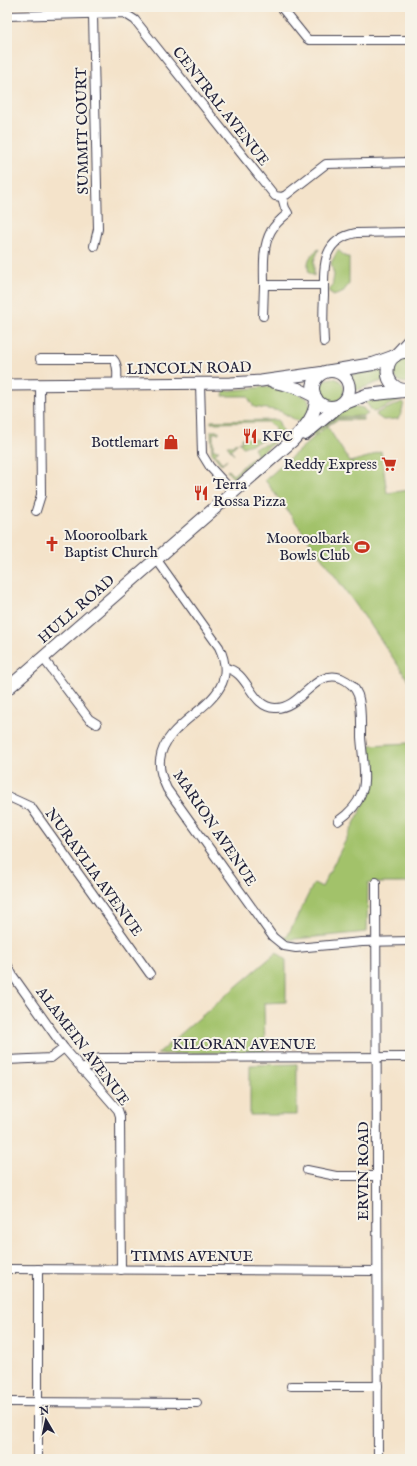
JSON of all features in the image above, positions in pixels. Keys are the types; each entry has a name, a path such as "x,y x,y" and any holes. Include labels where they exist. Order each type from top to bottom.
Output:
{"main road":[{"path":"408,390 396,388 388,378 387,372 388,366 410,340"},
{"path":"326,372 341,375 348,384 348,396 341,404 333,407 320,403 316,397 314,388 316,380 320,375 326,372 368,365 404,352 410,352"},
{"name":"LINCOLN ROAD","path":"7,385 200,384 261,381 326,372"},
{"name":"LINCOLN ROAD","path":"261,381 288,385 316,397"},
{"name":"HULL ROAD","path":"292,441 308,432 341,404 366,394 408,390"},
{"name":"HULL ROAD","path":"7,689 292,441 310,420 314,411 316,397"}],"street":[{"path":"281,7 309,40 410,40"},
{"name":"CENTRAL AVENUE","path":"7,16 124,14 135,20 272,194 282,197"},
{"name":"SUMMIT COURT","path":"92,15 98,230 94,246"},
{"path":"263,316 264,260 268,240 275,225 288,213 282,197 290,193 326,164 410,162"},
{"path":"324,342 324,264 328,252 342,238 356,233 410,232"},
{"path":"264,286 324,285"},
{"name":"LINCOLN ROAD","path":"40,359 113,359 117,369 117,384"},
{"path":"200,384 202,454 210,467 233,492"},
{"path":"36,511 41,495 40,385"},
{"name":"MARION AVENUE","path":"157,560 219,647 224,657 225,668 222,684 215,696 174,732 166,743 160,760 161,773 167,790 273,937 284,946 296,948 376,941 410,941"},
{"path":"43,658 89,719 97,724"},
{"path":"225,668 234,670 261,703 273,708 281,708 291,704 317,682 329,677 342,678 355,688 359,702 364,782 359,801 347,815 338,821"},
{"name":"NURAYLIA AVENUE","path":"7,796 31,808 150,974"},
{"name":"ERVIN ROAD","path":"376,882 378,1459"},
{"name":"ALAMEIN AVENUE","path":"7,964 13,976 64,1048 115,1106 120,1116 121,1270"},
{"path":"7,1060 51,1058 64,1048"},
{"name":"KILORAN AVENUE","path":"82,1070 100,1058 410,1057"},
{"path":"308,1170 336,1176 377,1176"},
{"name":"TIMMS AVENUE","path":"7,1269 377,1271"},
{"path":"38,1269 38,1459"},
{"path":"291,1386 378,1386"},
{"path":"7,1402 197,1404"}],"green space":[{"path":"319,249 314,261 314,276 309,273 308,262 311,256"},
{"path":"338,250 346,257 349,257 349,284 342,293 333,296 333,294 329,292 332,287 334,275 331,263"},
{"path":"405,358 410,360 410,382 404,383 395,378 393,369 399,360"},
{"path":"382,369 384,380 355,391 354,382 349,375"},
{"path":"332,378 341,381 344,390 341,399 332,402 323,399 320,390 323,381"},
{"path":"264,387 287,390 308,399 311,407 301,423 280,411 254,407 247,396 223,396 224,391"},
{"path":"394,397 403,398 373,412 365,401"},
{"path":"402,402 404,403 398,419 383,420 376,415 377,413"},
{"path":"353,406 363,408 368,414 364,416 336,417 313,436 311,434 345,408"},
{"name":"Mooroolbark Bowls Club","path":"336,418 363,418 363,420 337,420 327,426 350,462 368,457 381,451 387,493 410,490 410,683 372,627 265,480"},
{"path":"278,420 283,434 233,478 227,471 228,470 233,475 257,454 254,448 272,441 275,436 274,428 267,422 211,423 211,421"},
{"path":"211,431 219,431 219,433 213,433 213,450 219,450 215,454 222,463 227,459 222,465 212,453"},
{"path":"242,438 264,440 243,447 239,442 242,442"},
{"path":"239,442 230,450 227,446 234,446 234,443"},
{"path":"410,743 410,883 368,883 367,932 285,940 284,937 287,937 314,883 322,887 370,792 370,772 372,770 370,745"},
{"path":"277,952 286,960 286,1002 264,1003 265,1052 157,1054"},
{"path":"297,1064 297,1115 250,1115 250,1065"}],"place":[{"name":"KFC","path":"250,436"},
{"name":"Bottlemart","path":"171,442"},
{"name":"Reddy Express","path":"389,464"},
{"name":"Terra Rossa Pizza","path":"201,493"},
{"name":"Mooroolbark Baptist Church","path":"52,544"},
{"name":"Mooroolbark Bowls Club","path":"362,547"}]}
